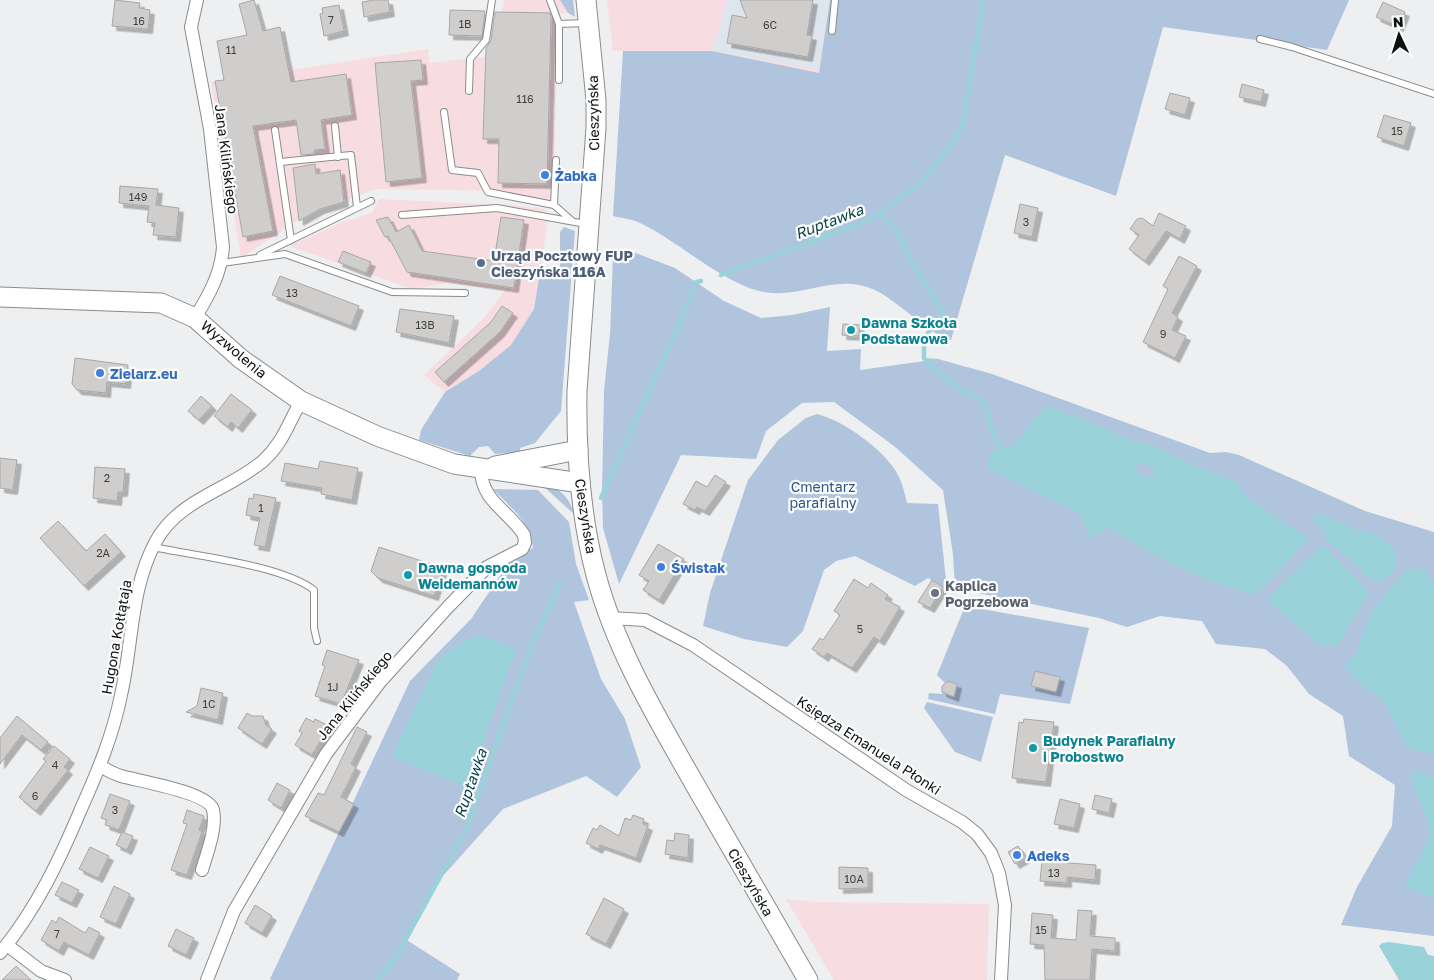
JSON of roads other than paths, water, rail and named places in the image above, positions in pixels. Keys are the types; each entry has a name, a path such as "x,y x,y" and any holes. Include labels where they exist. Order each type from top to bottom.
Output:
{"main road":[{"name":"Cieszyńska","path":"586,0 596,100 590,225 577,391 580,484 592,556 610,618 630,666 652,710 808,980"},
{"name":"Wyzwolenia","path":"0,297 161,303 195,318 241,359 301,401 377,436 430,457 481,469 580,484"},
{"name":"Wyzwolenia","path":"481,469 578,450"}],"street":[{"name":"Jana Kilińskiego","path":"195,318 216,280 222,263 222,240 210,129 191,26 197,0"},
{"name":"Hugona Kołłątaja","path":"3,949 36,900 63,850 100,766 122,694 137,594 153,547 168,523 182,510 262,462 280,444 301,401"},
{"name":"Jana Kilińskiego","path":"208,980 234,911 326,754 380,682 448,606 487,568 522,549 525,543 524,535 488,496 481,483 481,469"},
{"name":"Księdza Emanuela Płonki","path":"610,618 645,620 693,645 906,790 962,822 977,834 991,853 999,873 1005,905 1001,980"},
{"path":"100,766 118,776 198,795 210,804 213,810 212,832 202,870"},
{"path":"3,949 41,971 65,980"}],"lane":[{"path":"469,91 470,59 486,40 492,0"},
{"path":"550,0 559,24 559,80"},
{"path":"832,31 835,0"},
{"path":"559,24 589,23"},
{"path":"1260,40 1292,47 1434,94"},
{"path":"444,112 452,170 478,174 488,192 554,205 571,220"},
{"path":"334,126 338,157"},
{"path":"275,130 291,240"},
{"path":"280,162 351,155 357,207"},
{"path":"554,205 556,160"},
{"path":"254,258 371,200"},
{"path":"402,215 497,208 559,221 571,220 590,225"},
{"path":"222,263 284,254 392,292 465,293"},
{"path":"153,547 270,570 303,582 314,590 314,628 317,641"}],"waterway":[{"name":"Ruptawka","path":"721,275 867,221 919,185 953,143 964,120 983,0"},
{"path":"880,214 897,231 910,259 943,312 928,333"},
{"name":"Ruptawka","path":"601,498 675,334 696,282 701,281"},
{"path":"924,346 924,358 934,369 961,390 982,400 987,409 991,429 1000,449"},
{"name":"Ruptawka","path":"379,980 400,950 467,828 529,652 560,583"}],"place":[{"name":"Żabka","path":"545,175"},
{"name":"Urząd Pocztowy FUP Cieszyńska 116A","path":"481,263"},
{"name":"Dawna Szkoła Podstawowa","path":"851,330"},
{"name":"Zielarz.eu","path":"100,373"},
{"name":"Świstak","path":"661,567"},
{"name":"Dawna gospoda Weidemannów","path":"408,575"},
{"name":"Kaplica Pogrzebowa","path":"935,593"},
{"name":"Budynek Parafialny i Probostwo","path":"1033,748"},
{"name":"Adeks","path":"1017,855"}],"park label":[{"name":"Cmentarz parafialny","path":"823,494"}]}
